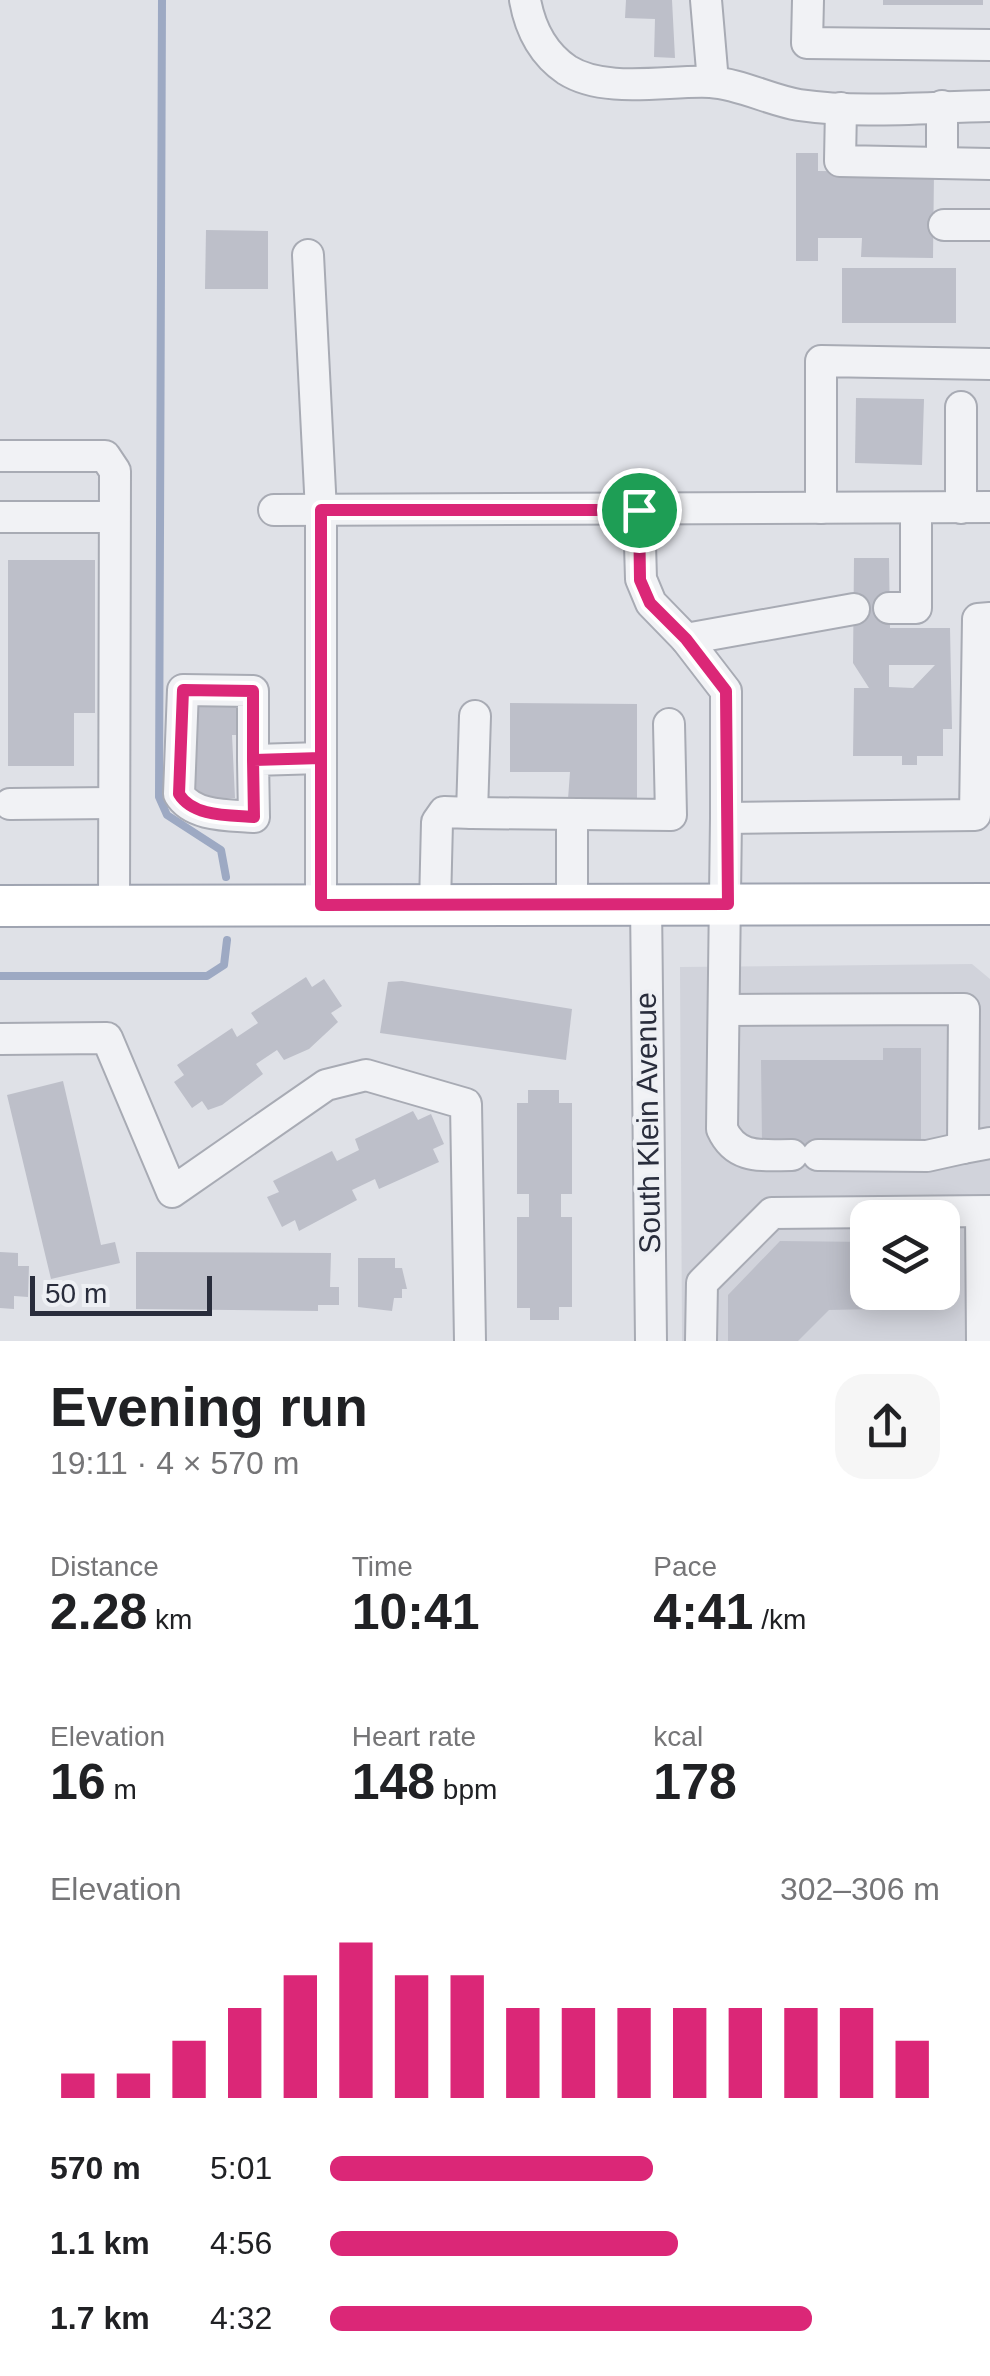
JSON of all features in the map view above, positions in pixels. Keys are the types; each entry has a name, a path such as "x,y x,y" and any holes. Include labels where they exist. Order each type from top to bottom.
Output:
{"main road":[{"path":"0,906 990,904"}],"street":[{"path":"525,0 529,22 543,48 568,70 592,80 713,82 794,104 841,108 990,106"},
{"path":"706,0 713,82"},
{"path":"808,0 807,43 990,45"},
{"path":"942,106 942,163"},
{"path":"841,108 840,161 990,164"},
{"path":"944,226 990,226"},
{"path":"308,255 321,510 321,905"},
{"path":"822,508 821,361 990,364"},
{"path":"274,510 976,508 961,407"},
{"path":"0,456 105,456 114,471 114,906"},
{"path":"889,608 916,608 916,508"},
{"path":"639,510 640,580 650,603 686,639 726,691 728,904 726,1010 720,1049 722,1129 729,1144 743,1154 926,1156 976,1146 964,1009 726,1010"},
{"path":"0,517 114,517"},
{"path":"686,639 854,609"},
{"path":"726,818 975,815 978,619 990,618"},
{"path":"183,690 253,691 253,760 254,817 206,812 184,802 179,794 183,690"},
{"path":"472,813 475,716"},
{"path":"435,905 437,822 444,812 671,815 669,724"},
{"path":"253,760 321,758"},
{"path":"10,804 112,804"},
{"path":"572,816 572,903"},
{"name":"South Klein Avenue","path":"646,904 651,1341"},
{"path":"0,1039 107,1038 172,1192 326,1085 366,1075 466,1104 470,1341"},
{"path":"701,1341 702,1283 729,1251 772,1213 986,1212 982,1341"}],"shaded area":[{"path":"972,964 990,979 990,1341 682,1341 680,967"}],"building":[{"path":"626,0 672,0 675,58 654,57 655,19 625,18"},
{"path":"883,0 983,0 983,5 883,5"},
{"path":"796,153 818,153 818,171 934,172 933,258 861,257 862,238 818,238 818,261 796,261"},
{"path":"206,230 268,231 268,289 205,289"},
{"path":"842,268 956,268 956,323 842,323"},
{"path":"856,398 924,399 922,465 855,463"},
{"path":"854,558 889,558 890,628 950,628 952,729 943,729 943,756 917,756 917,765 902,765 902,756 853,756 854,688 869,688 853,663","holes":["889,665 935,665 913,688 889,687"]},
{"path":"8,560 95,560 95,713 74,713 74,766 8,766"},
{"path":"196,698 237,698 236,735 232,735 235,798 196,798"},
{"path":"510,703 637,704 637,800 568,799 570,772 510,772"},
{"path":"306,977 312,987 324,979 342,1006 331,1013 338,1022 309,1049 284,1060 277,1050 256,1064 263,1074 222,1105 208,1110 202,1101 192,1108 174,1082 184,1075 177,1065 232,1028 237,1037 258,1023 251,1013"},
{"path":"402,981 572,1009 566,1060 380,1033 388,982"},
{"path":"883,1048 921,1048 921,1142 818,1164 792,1164 762,1142 761,1060 883,1060"},
{"path":"63,1081 101,1245 115,1242 120,1263 51,1279 7,1095"},
{"path":"528,1090 559,1090 559,1103 572,1103 572,1194 561,1194 561,1217 572,1217 572,1307 559,1307 559,1320 530,1320 530,1308 517,1308 517,1217 529,1217 529,1194 517,1194 517,1103 528,1103"},
{"path":"413,1111 418,1120 431,1114 444,1144 433,1149 439,1162 379,1189 375,1179 352,1190 357,1200 299,1231 295,1220 282,1227 267,1197 279,1192 273,1181 332,1151 337,1161 359,1150 355,1139"},
{"path":"780,1241 850,1242 850,1310 829,1310 798,1341 728,1341 728,1295"},
{"path":"0,1252 18,1253 18,1266 29,1266 28,1297 14,1296 14,1309 0,1308"},
{"path":"136,1252 331,1253 330,1287 339,1287 339,1305 318,1305 318,1311 136,1309"},
{"path":"358,1258 395,1258 395,1268 402,1268 407,1289 402,1289 402,1298 394,1298 392,1311 358,1307"}],"waterway":[{"path":"162,0 159,797 167,815 221,850 226,877"},
{"path":"0,976 207,976 224,965 227,940"}],"route":[{"path":"639,510 321,510 321,758 253,760 254,817 206,812 184,802 179,794 183,690 253,691 253,760 321,758 321,905 728,904 726,691 686,639 650,603 640,580 639,510"}]}
